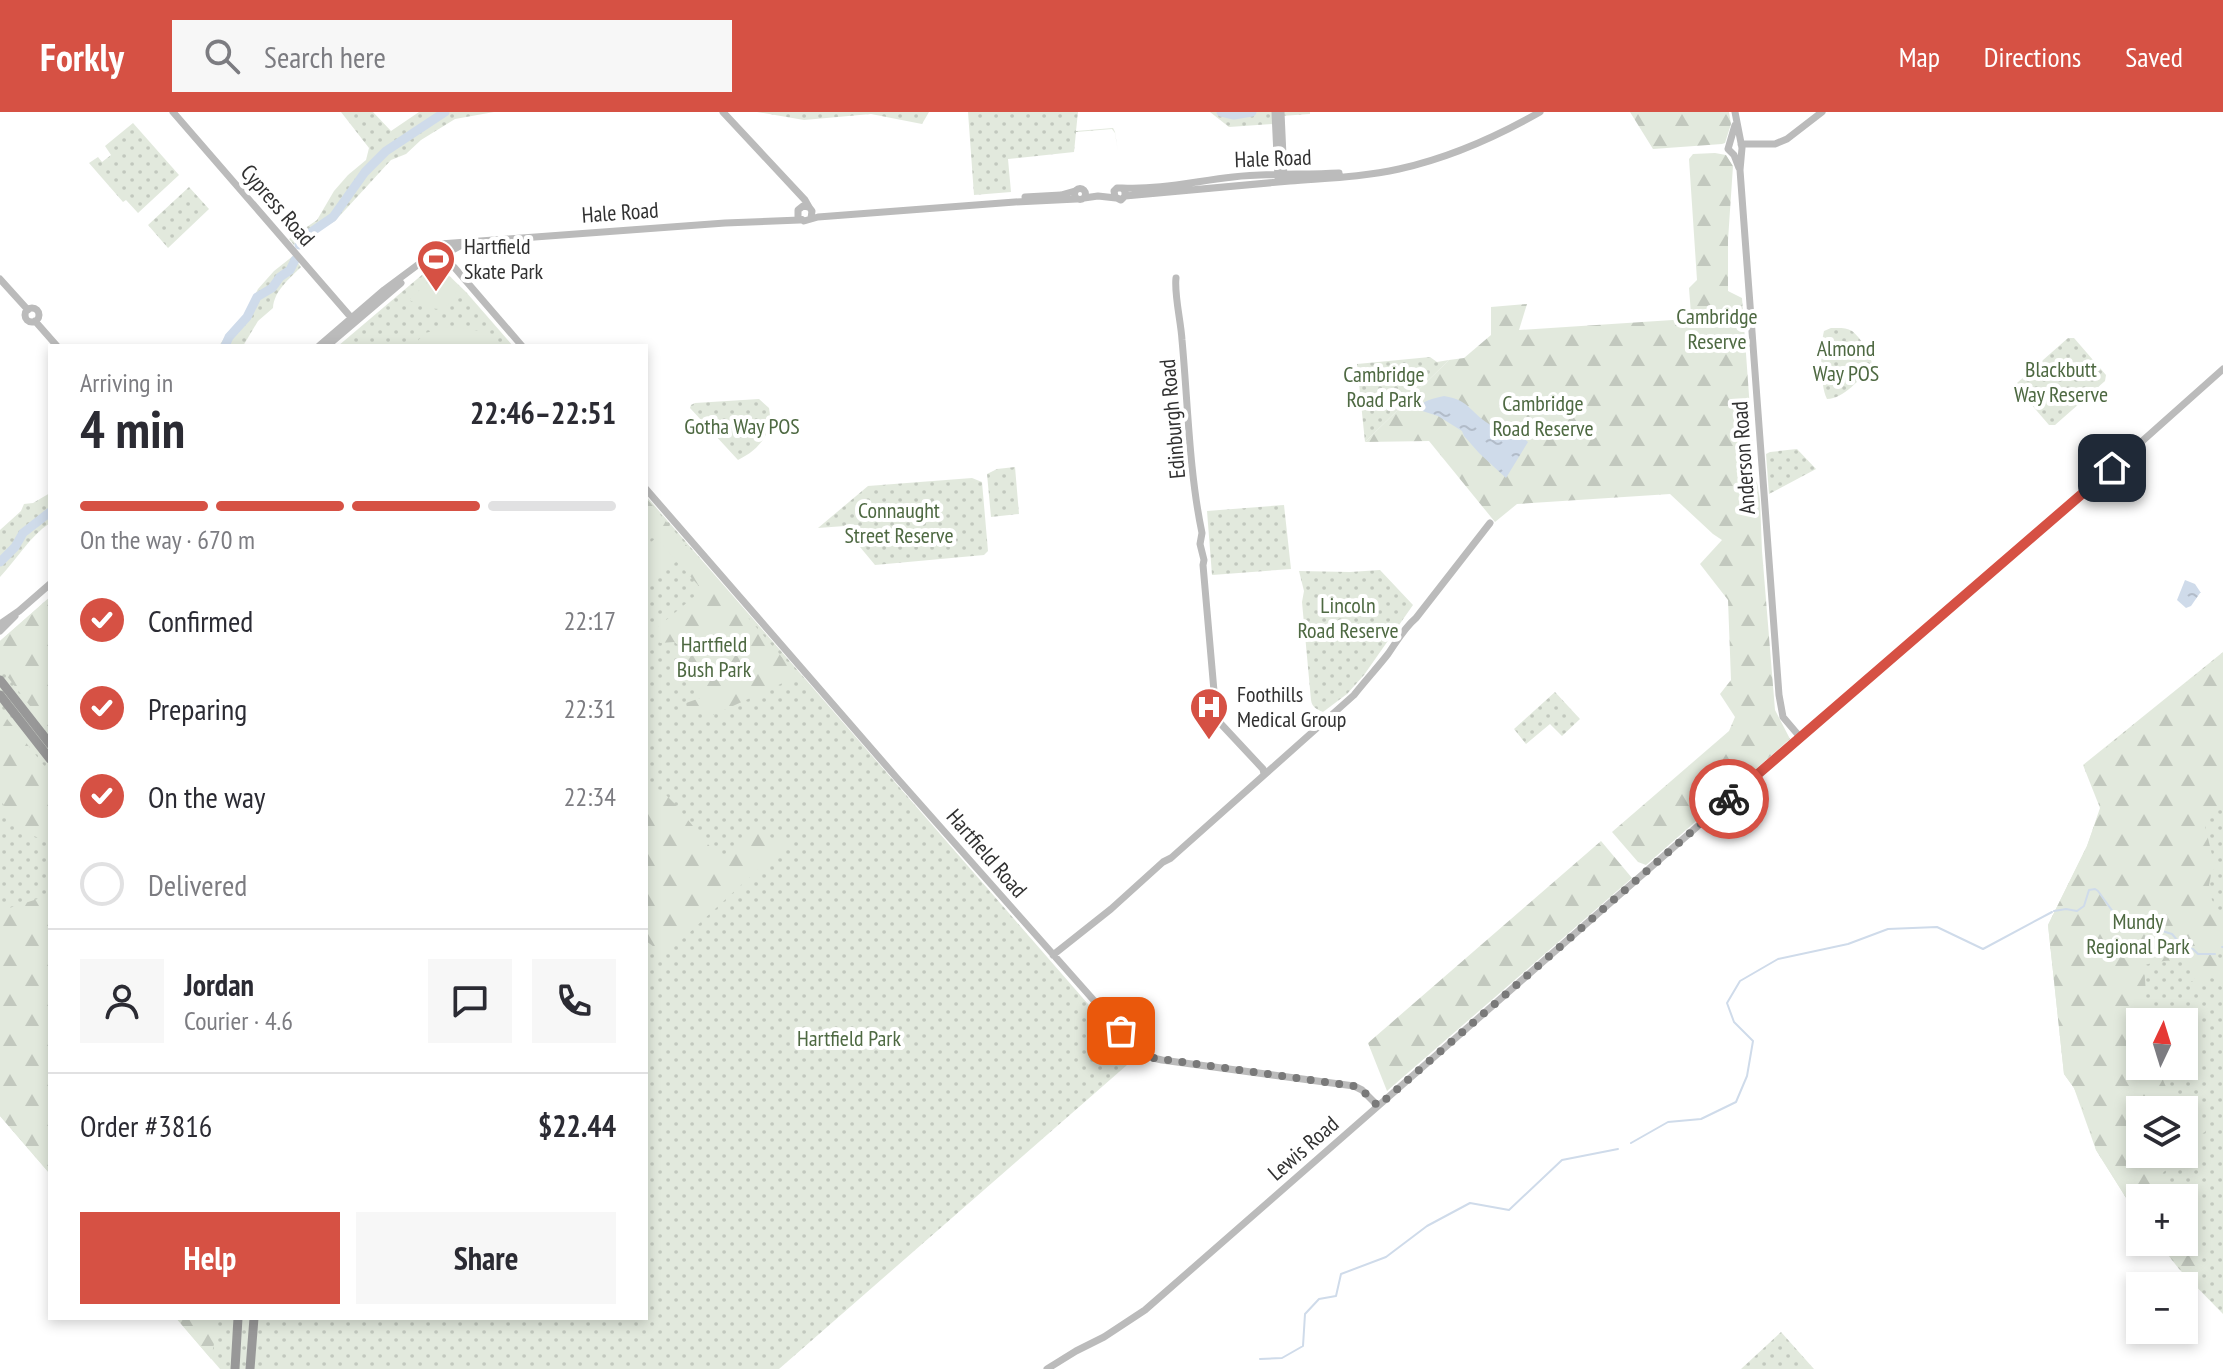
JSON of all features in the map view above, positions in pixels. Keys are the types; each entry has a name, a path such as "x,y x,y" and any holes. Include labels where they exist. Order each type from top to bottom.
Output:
{"highway":[{"path":"0,680 48,741"},
{"path":"0,695 48,756"},
{"path":"235,1369 238,1320"},
{"path":"250,1369 254,1320"}],"street":[{"name":"Cypress Road","path":"173,112 354,320"},
{"path":"723,112 811,212"},
{"path":"1278,112 1281,178"},
{"name":"Hale Road","path":"811,212 1015,202 1120,193 1190,182 1346,173 1425,161 1485,141 1540,112"},
{"name":"Anderson Road","path":"1735,112 1780,704 1783,717 1800,737"},
{"path":"1740,149 1787,139 1822,112"},
{"name":"Anderson Road","path":"1736,122 1729,144 1735,141 1740,149"},
{"path":"798,194 798,214"},
{"path":"798,214 803,206 811,212"},
{"path":"798,214 807,221 811,212"},
{"name":"Hale Road","path":"443,253 466,244 777,219 798,214"},
{"path":"329,344 384,290 443,253 520,344"},
{"path":"0,279 28,310 28,320 35,321 55,344"},
{"name":"Edinburgh Road","path":"1180,311 1216,714 1262,772"},
{"path":"322,344 354,320"},
{"name":"Lewis Road","path":"1047,1369 1145,1310 2223,369"},
{"name":"Hartfield Road","path":"648,491 1136,1048 1153,1058 1354,1086 1378,1106"},
{"path":"1054,958 1245,792 1262,772 1279,762 1354,695 1490,523"},
{"path":"0,631 48,586"},
{"path":"0,624 19,611"}],"green space":[{"path":"341,112 373,112 391,131 419,112 494,112 455,119 421,140 406,154 391,160 335,221 294,245 289,239 317,220 334,191 366,160 369,148"},
{"path":"757,112 929,112 922,124 871,114 804,120"},
{"path":"968,112 1078,112 1076,131 1113,128 1118,152 1112,129 1076,132 1074,152 1008,159 1011,192 974,195"},
{"path":"1210,112 1310,114 1281,116 1273,124 1229,127"},
{"path":"1630,112 1729,112 1731,124 1722,144 1653,149"},
{"path":"133,123 179,175 138,213 126,200 123,202 89,163 98,157 102,162 111,155 105,146"},
{"path":"1693,154 1726,155 1733,166 1728,291 1742,298 1775,710 1790,739 1646,865 1638,862 1612,832 1729,731 1735,717 1720,694 1731,680 1728,600 1700,564 1722,540 1670,494 1517,504 1495,522 1429,441 1365,442 1449,360 1464,358 1491,335 1491,307 1527,304 1519,330 1688,319 1691,314 1689,288 1697,280 1689,159"},
{"path":"189,187 209,209 168,248 148,225"},
{"path":"293,256 301,267 283,286 273,308 258,321 244,344 220,344 241,321 258,289"},
{"path":"436,263 511,344 340,344"},
{"name":"Hartfield Skate Park","path":"433,277 440,277 457,291 454,295 456,298 446,306 439,306 439,309 426,308 409,300"},
{"path":"452,326 479,331 494,344 415,344 425,333"},
{"name":"Almond Way POS","path":"1831,328 1852,331 1868,352 1872,367 1846,392 1827,399 1822,376 1822,347 1824,331"},
{"name":"Blackbutt Way Reserve","path":"2068,338 2074,338 2106,375 2105,381 2055,425 2049,425 2018,389 2017,383"},
{"name":"Cambridge Road Park","path":"1430,357 1437,362 1449,360 1365,442 1357,364"},
{"name":"Gotha Way POS","path":"759,399 769,408 767,432 752,451 738,460 690,408 695,403"},
{"path":"1797,449 1816,469 1769,494 1766,454"},
{"path":"1015,467 1019,514 991,517 987,474 997,469"},
{"name":"Connaught Street Reserve","path":"972,478 982,482 988,551 984,555 875,565 860,547 858,525 818,528 868,486"},
{"path":"48,494 48,524 0,577 0,530 21,511 24,504 33,503"},
{"name":"Hartfield Park","path":"648,498 1135,1058 779,1369 220,1369 178,1320 648,1320"},
{"name":"Hartfield Bush Park","path":"648,500 798,676 711,716 688,711 686,703 703,697 697,684 702,673 686,677 678,662 683,649 674,642 660,643 652,632 696,595 698,585 648,530"},
{"path":"1284,505 1291,569 1212,575 1207,511"},
{"path":"656,538 677,561 648,586 648,544"},
{"name":"Lincoln Road Reserve","path":"1380,570 1413,605 1364,675 1347,694 1323,712 1315,708 1311,700 1302,602 1304,591 1299,571"},
{"path":"48,599 48,1172 0,1116 0,641"},
{"path":"48,599 48,729 0,667 0,641"},
{"name":"Mundy Regional Park","path":"2223,652 2223,1314 2198,1288 2198,1272 2182,1272 2169,1256 2198,1256 2198,1184 2126,1184 2126,1198 2096,1150 2074,1088 2064,1074 2048,925 2087,846 2100,808 2083,765"},
{"name":"Mundy Regional Park","path":"2223,653 2223,802 2213,810 2205,826 2215,867 2209,885 2212,900 2223,917 2223,945 2212,951 2223,962 2223,989 2217,980 2205,975 2200,982 2191,982 2201,972 2182,961 2144,965 2146,994 2142,1008 2126,1008 2126,1080 2163,1080 2170,1096 2126,1096 2126,1168 2170,1168 2162,1174 2161,1184 2126,1184 2126,1198 2096,1150 2088,1120 2064,1074 2048,925 2087,846 2101,807 2084,766"},
{"path":"1555,692 1580,719 1562,736 1550,724 1526,744 1514,729"},
{"path":"0,710 48,770 48,841 24,830 0,801"},
{"path":"648,788 661,790 721,860 751,831 787,843 665,955 648,942"},
{"path":"1601,841 1632,878 1387,1091 1368,1043"},
{"path":"48,896 48,1172 0,1116 0,911"},
{"name":"Mundy Regional Park","path":"2198,1126 2207,1128 2198,1137"},
{"path":"2170,1256 2196,1256 2200,1267 2198,1272 2183,1272"},
{"path":"178,1320 219,1320 211,1359"},
{"path":"1781,1332 1814,1369 1741,1369"}],"water":[{"path":"1444,396 1466,404 1486,422 1528,442 1506,478 1479,453 1462,431 1438,416 1416,409 1425,402"},
{"path":"2185,580 2195,584 2201,593 2186,608 2177,600"}],"waterway":[{"path":"299,245 304,237 333,217 365,172 386,151 445,112"},
{"path":"1221,112 1234,115 1252,112"},
{"path":"226,344 247,317 257,297 272,288 290,270 295,260"},
{"path":"0,562 15,547 23,533 48,514"},
{"path":"2054,911 2077,911 2084,906 2089,890 2095,889 2124,927 2146,920 2156,929 2172,934 2183,947 2193,949 2198,954 2215,954"},
{"path":"1631,1143 1668,1122 1701,1119 1736,1102 1747,1076 1753,1041 1734,1022 1727,1003 1740,981 1778,959 1848,944 1888,929 1937,927 1983,949 2052,912"},
{"path":"1260,1359 1282,1358 1303,1346 1305,1314 1319,1299 1336,1296 1341,1274 1386,1257 1427,1226 1470,1203 1509,1210 1562,1160 1618,1149"}],"way so far":[{"path":"1121,1031 1136,1048 1153,1058 1354,1086 1378,1106 1729,799"}],"place":[{"name":"Hartfield Skate Park","path":"436,293"},
{"name":"Foothills Medical Group","path":"1209,741"}],"route":[{"path":"1729,799 2112,468"}],"park label":[{"name":"Cambridge Reserve","path":"1717,328"},
{"name":"Cambridge Road Reserve","path":"1543,416"}]}
